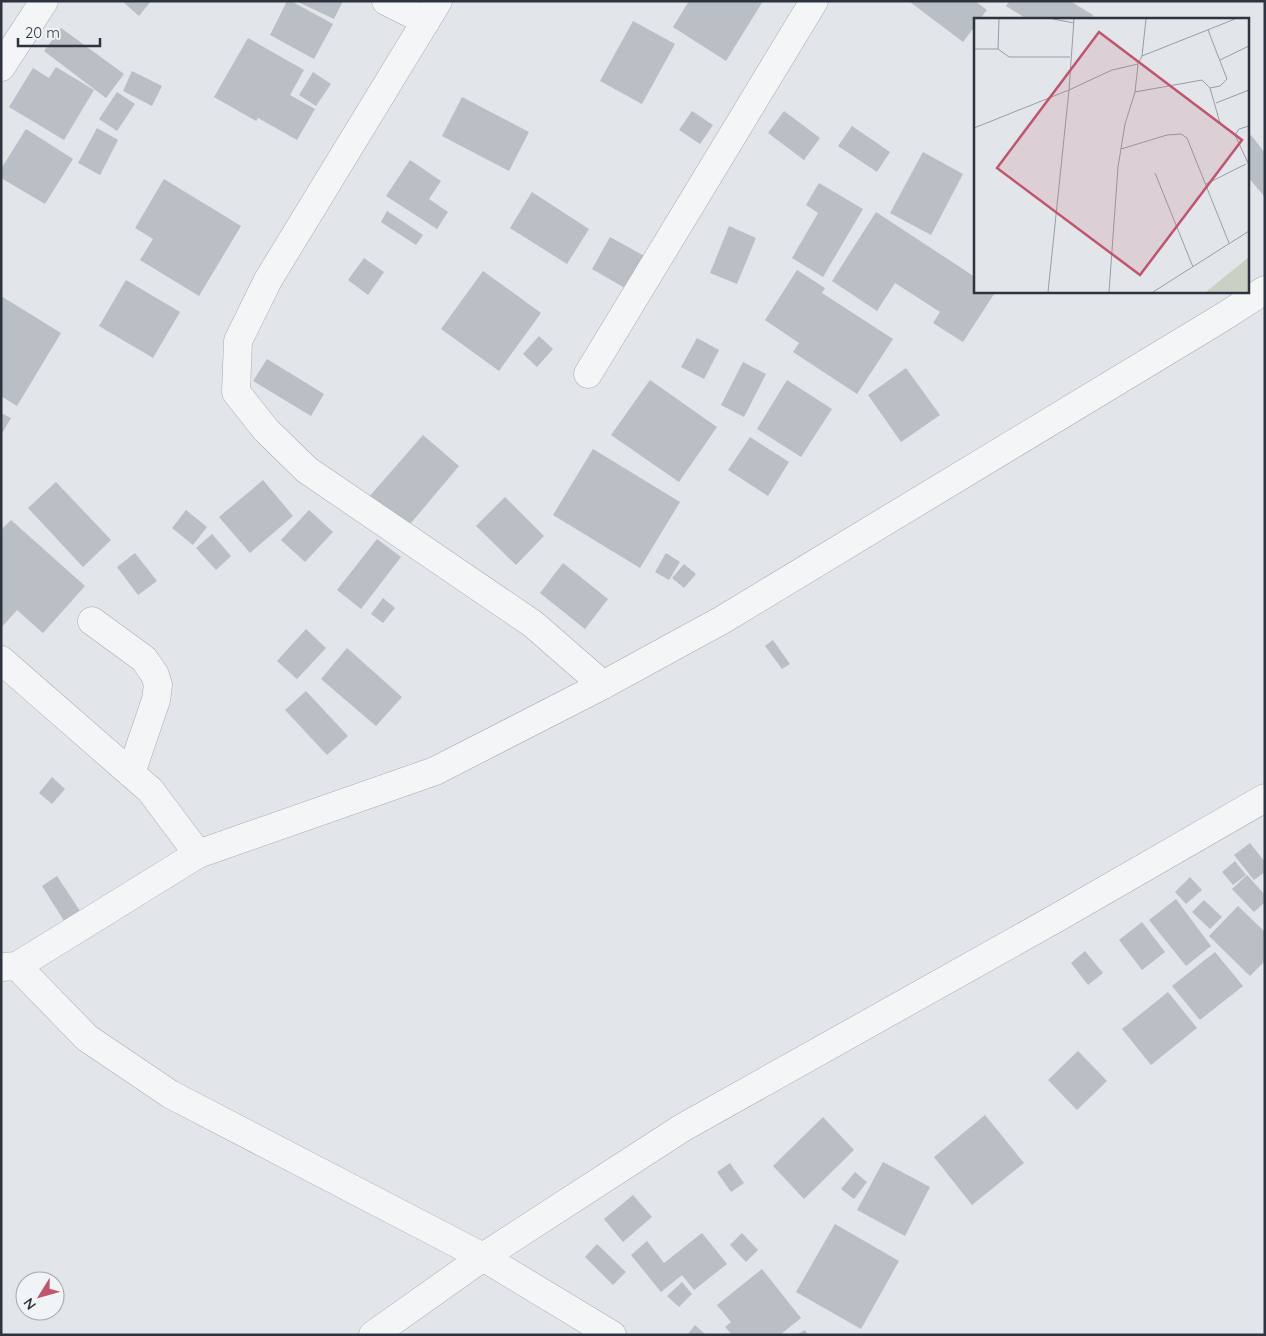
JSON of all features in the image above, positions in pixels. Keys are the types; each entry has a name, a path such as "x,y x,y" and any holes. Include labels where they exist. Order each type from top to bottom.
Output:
{"street":[{"path":"1,67 44,1"},
{"path":"386,1 432,11 268,280 238,342 236,392 266,430 307,470 533,624 602,685"},
{"path":"588,374 814,1"},
{"path":"612,1335 483,1257 170,1094 87,1038 9,967 198,854 435,771 602,685 722,620 1223,318 1265,290"},
{"path":"92,621 144,660 155,675 158,685 156,700 131,773"},
{"path":"1,660 150,790 198,854"},
{"path":"372,1335 483,1257 682,1128 1053,920 1265,798"}],"building":[{"path":"122,1 151,1 139,16"},
{"path":"287,1 291,1 333,24 314,59 270,35"},
{"path":"296,1 343,1 334,19"},
{"path":"689,1 763,1 726,61 673,27"},
{"path":"975,1 987,10 981,18 974,18 974,27 963,42 910,2"},
{"path":"1009,1 1070,1 1093,15 1092,18 1025,18 1006,6"},
{"path":"633,21 675,44 642,104 600,81"},
{"path":"61,28 124,74 106,98 44,51"},
{"path":"248,38 304,70 290,95 315,109 297,140 258,118 256,121 214,97"},
{"path":"56,67 94,90 64,140 9,107 33,68 49,78"},
{"path":"132,71 162,86 152,106 123,91"},
{"path":"313,72 331,84 316,106 299,95"},
{"path":"117,92 135,104 117,131 99,119"},
{"path":"462,97 529,132 509,171 442,136"},
{"path":"692,111 713,125 700,144 679,130"},
{"path":"784,111 820,138 804,160 768,133"},
{"path":"852,126 890,152 877,172 838,146"},
{"path":"97,128 118,140 100,175 78,163"},
{"path":"26,129 73,159 45,204 1,178 1,169"},
{"path":"1251,135 1265,153 1264,196 1248,177 1248,137"},
{"path":"923,152 963,174 931,235 890,213"},
{"path":"410,160 441,181 429,199 448,212 437,229 386,196"},
{"path":"164,179 241,226 199,296 140,260 153,239 135,228"},
{"path":"819,183 863,209 823,277 792,258 818,213 806,205"},
{"path":"532,192 589,229 567,264 510,228"},
{"path":"387,211 423,235 416,245 381,222"},
{"path":"876,212 974,276 974,292 995,292 963,342 933,323 940,312 895,283 877,311 832,281"},
{"path":"729,226 756,238 737,284 710,273"},
{"path":"610,237 648,258 630,291 592,269"},
{"path":"364,258 384,272 368,295 348,280"},
{"path":"797,270 825,288 822,293 893,339 857,394 793,352 799,343 765,320"},
{"path":"483,271 541,313 499,371 441,329"},
{"path":"126,280 180,312 153,358 99,326"},
{"path":"1,296 61,333 17,406 1,396"},
{"path":"539,336 553,349 537,367 523,354"},
{"path":"697,338 719,350 704,379 681,367"},
{"path":"267,359 324,394 311,416 253,381"},
{"path":"743,362 766,374 744,417 721,405"},
{"path":"906,368 940,415 901,442 868,395"},
{"path":"650,380 717,427 679,482 611,435"},
{"path":"787,380 832,409 801,457 757,429"},
{"path":"1,413 11,418 1,435"},
{"path":"423,435 459,466 406,529 369,497"},
{"path":"750,437 789,462 768,496 728,470"},
{"path":"593,449 680,502 640,568 553,515"},
{"path":"263,480 293,516 250,553 219,517"},
{"path":"56,482 111,540 83,567 28,508"},
{"path":"505,497 544,536 516,565 476,526"},
{"path":"186,510 207,527 193,545 172,528"},
{"path":"309,510 333,532 305,562 281,540"},
{"path":"11,520 85,586 43,633 17,610 1,628 1,530"},
{"path":"212,534 231,556 216,570 196,548"},
{"path":"377,539 401,557 361,609 337,590"},
{"path":"135,553 157,581 138,595 117,567"},
{"path":"666,553 680,562 669,580 655,572"},
{"path":"563,563 608,599 585,629 540,593"},
{"path":"684,564 696,574 684,588 672,578"},
{"path":"383,598 395,608 383,623 371,614"},
{"path":"306,629 326,648 297,679 277,661"},
{"path":"773,640 790,664 782,669 765,646"},
{"path":"347,648 402,697 376,726 321,679"},
{"path":"306,691 348,736 327,755 285,710"},
{"path":"52,777 65,789 52,804 39,793"},
{"path":"1250,843 1265,862 1265,872 1254,880 1234,855"},
{"path":"1235,861 1246,875 1233,885 1222,872"},
{"path":"1247,875 1265,895 1265,902 1254,912 1232,889"},
{"path":"57,876 82,914 66,924 42,886"},
{"path":"1190,877 1202,890 1186,904 1175,892"},
{"path":"1176,899 1211,946 1186,966 1149,920"},
{"path":"1204,900 1222,917 1210,929 1192,912"},
{"path":"1238,906 1265,932 1265,961 1250,976 1209,936"},
{"path":"1142,922 1165,952 1142,970 1119,940"},
{"path":"1085,951 1103,973 1088,985 1071,963"},
{"path":"1215,952 1243,986 1200,1020 1172,986"},
{"path":"1168,992 1197,1028 1151,1065 1122,1029"},
{"path":"1078,1051 1107,1081 1077,1110 1048,1080"},
{"path":"985,1115 1024,1163 972,1205 934,1157"},
{"path":"823,1117 854,1150 804,1199 773,1166"},
{"path":"883,1162 930,1187 905,1236 857,1210"},
{"path":"730,1163 744,1183 731,1192 717,1172"},
{"path":"855,1172 867,1182 854,1199 841,1189"},
{"path":"633,1195 652,1217 623,1242 604,1219"},
{"path":"835,1224 899,1261 861,1329 796,1292"},
{"path":"702,1233 727,1264 694,1290 682,1275 661,1292 631,1255 647,1241 664,1263"},
{"path":"742,1233 758,1250 746,1262 730,1245"},
{"path":"597,1244 626,1272 613,1285 585,1257"},
{"path":"762,1269 801,1318 780,1335 732,1335 725,1327 731,1322 717,1305"},
{"path":"682,1282 692,1294 679,1307 667,1296"},
{"path":"695,1325 706,1335 687,1335"},
{"path":"805,1330 808,1335 796,1335"}]}
